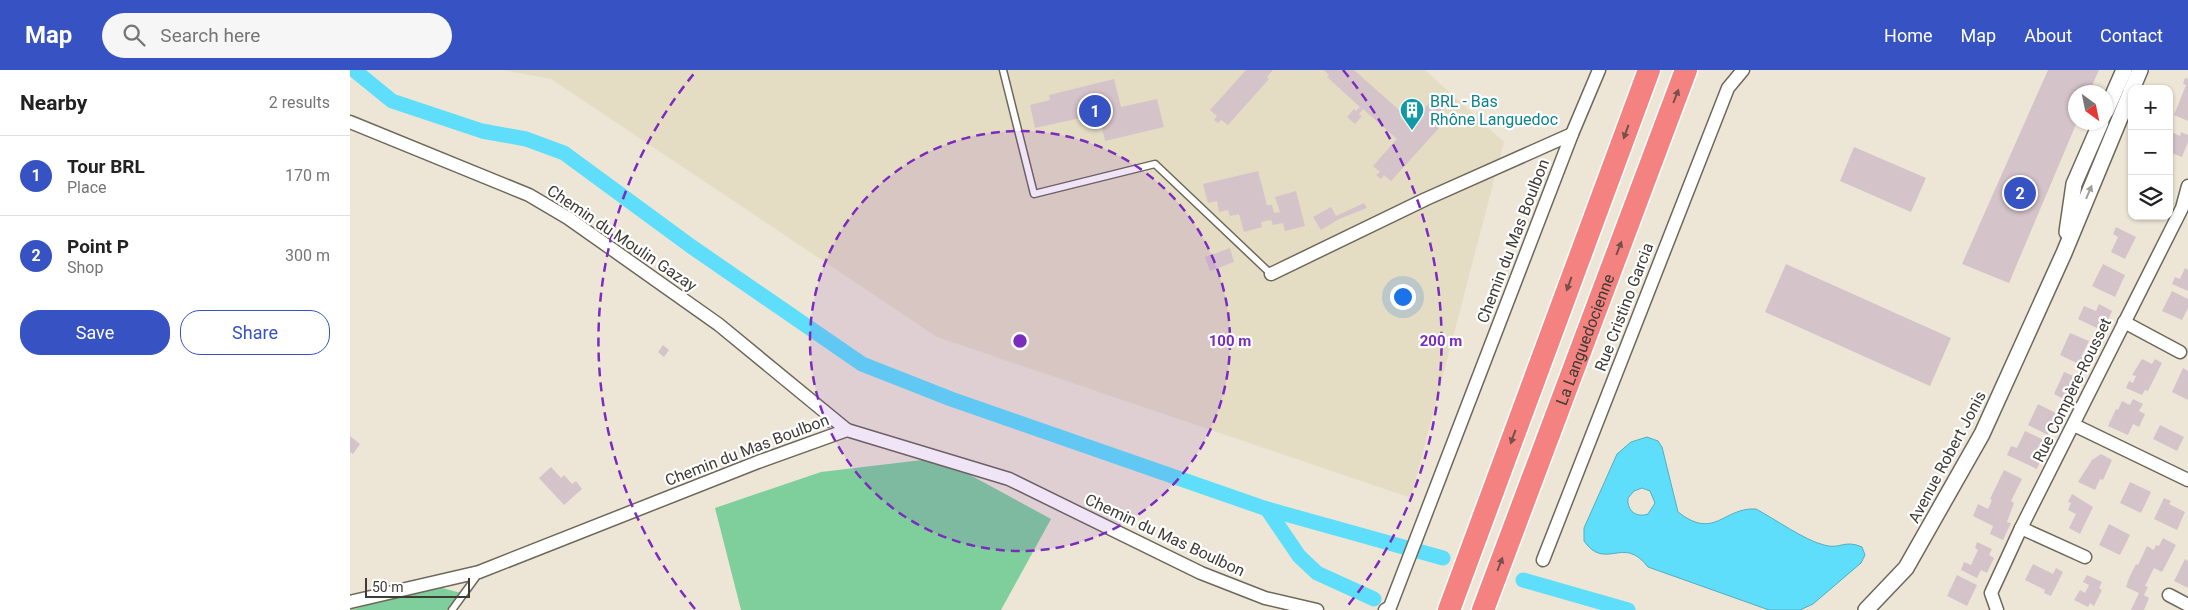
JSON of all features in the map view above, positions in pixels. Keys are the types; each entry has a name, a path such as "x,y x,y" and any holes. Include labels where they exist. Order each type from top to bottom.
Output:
{"highway":[{"name":"La Languedocienne","path":"1449,610 1649,70"},
{"name":"La Languedocienne","path":"1483,610 1686,70"}],"street":[{"name":"Chemin du Mas Boulbon","path":"1385,610 1390,607 1572,134 1599,70"},
{"name":"Rue Cristino Garcia","path":"1543,560 1728,88 1743,70"},
{"path":"2113,95 2124,70"},
{"name":"Avenue Robert Jonis","path":"2134,85 2140,70"},
{"name":"Avenue Robert Jonis","path":"1866,610 1906,568 1982,434 2064,253 2128,99"},
{"name":"Chemin du Moulin Gazay","path":"350,122 529,195 568,218 718,324 847,430"},
{"name":"Avenue Robert Jonis","path":"2064,253 2074,184 2097,130"},
{"name":"Chemin du Mas Boulbon","path":"1271,274 1426,199 1572,134"},
{"path":"2090,146 2106,151"},
{"name":"Rue Compère-Rousset","path":"1997,610 1991,593 2021,528 2074,426 2124,322 2185,213 2188,186"},
{"path":"2124,322 2180,352"},
{"path":"2074,426 2188,480"},
{"name":"Chemin du Mas Boulbon","path":"350,602 479,572 758,462 847,430 1009,479 1201,573 1265,598 1317,610"},
{"path":"2021,528 2085,557"},
{"path":"2169,595 2188,605"}],"lane":[{"path":"1002,70 1034,194 1154,164 1271,274"},
{"path":"452,610 479,572"}],"shaded area":[{"path":"503,70 1425,70 1504,142 1411,498 937,337 551,79"}],"green space":[{"path":"939,458 1051,519 1001,610 741,610 715,508 821,472"},
{"path":"435,586 461,593 449,610 350,610"}],"water":[{"path":"1647,437 1658,441 1662,447 1678,512 1691,520 1710,523 1735,513 1756,509 1816,542 1829,546 1851,544 1862,547 1865,555 1861,563 1813,604 1800,610 1769,610 1648,567 1631,553 1600,554 1592,550 1584,541 1584,528 1617,454 1631,442","holes":["1642,488 1650,491 1655,503 1648,514 1640,515 1633,512 1629,507 1628,498 1634,491"]}],"building":[{"path":"1246,70 1273,70 1267,77 1269,79 1228,125 1221,120 1218,123 1214,120 1217,116 1210,110"},
{"name":"BRL - Bas Rhône Languedoc","path":"1324,70 1354,70 1412,123 1430,102 1437,108 1440,104 1444,108 1441,111 1448,118 1391,181 1384,175 1381,179 1376,175 1380,172 1373,166 1397,139 1363,109 1359,114 1362,116 1355,124 1347,117 1354,109 1356,111 1360,107 1327,77 1329,75"},
{"path":"2048,70 2099,70 2092,85 2068,85 2068,130 2074,130 2009,283 1962,264"},
{"path":"2185,78 2188,79 2188,121 2174,115 2186,85 2183,84"},
{"path":"1114,79 1121,107 1157,99 1164,127 1105,141 1099,114 1035,128 1030,105 1050,100 1049,95"},
{"path":"2181,132 2188,135 2188,142 2182,157 2173,154 2173,133 2180,136"},
{"path":"1854,147 1926,178 1911,212 1840,181"},
{"path":"1258,171 1267,205 1272,205 1274,213 1280,212 1275,197 1296,191 1305,226 1285,231 1283,223 1273,225 1271,220 1261,222 1262,227 1244,232 1239,214 1230,216 1228,210 1219,212 1217,201 1208,203 1203,184"},
{"path":"1364,203 1367,208 1339,219 1321,230 1313,217 1331,207 1336,216"},
{"path":"2116,227 2136,237 2125,259 2111,252 2118,237 2113,234"},
{"path":"1230,248 1234,262 1210,271 1205,257"},
{"path":"1786,264 1951,338 1930,386 1765,312"},
{"path":"2103,264 2125,275 2115,297 2092,286"},
{"path":"2185,268 2188,270 2188,291 2172,284 2175,277 2180,279"},
{"path":"2172,291 2188,299 2188,308 2182,320 2162,311"},
{"path":"2099,304 2112,311 2103,331 2078,319 2084,306 2096,311"},
{"path":"2070,333 2089,341 2081,357 2085,359 2083,366 2060,355"},
{"path":"663,345 669,350 664,357 658,352"},
{"path":"2142,359 2152,364 2155,359 2162,363 2148,391 2145,390 2142,395 2126,388 2129,381 2133,383 2136,376 2132,375"},
{"path":"2183,368 2188,371 2188,400 2172,392"},
{"path":"2064,372 2078,378 2067,401 2054,394"},
{"path":"2133,399 2143,404 2139,411 2145,414 2139,427 2133,424 2128,435 2108,426 2122,401 2130,405"},
{"path":"2038,404 2058,414 2048,435 2028,425"},
{"path":"2160,425 2184,437 2177,451 2153,439"},
{"path":"2025,431 2046,441 2037,458 2041,459 2037,469 2007,455 2011,446 2017,448"},
{"path":"350,436 360,444 353,454 350,452"},
{"path":"2101,454 2112,460 2103,480 2100,479 2095,490 2078,482 2092,460"},
{"path":"551,467 561,478 564,475 572,484 576,481 582,489 564,505 539,478"},
{"path":"2004,470 2022,479 2011,501 2014,503 2007,522 2011,523 2003,540 1990,534 1993,526 1973,516 1978,504 1988,509 1992,500 1990,499"},
{"path":"2130,482 2151,492 2141,513 2120,503"},
{"path":"2072,494 2093,507 2080,534 2069,528 2076,514 2068,510 2071,503 2068,502"},
{"path":"2164,498 2171,501 2169,504 2185,512 2177,530 2154,519"},
{"path":"2109,524 2130,535 2120,555 2099,545"},
{"path":"2163,538 2176,545 2162,572 2154,568 2145,586 2148,587 2144,595 2149,598 2144,610 2131,610 2139,593 2126,587 2129,578 2147,546 2154,550 2156,545 2159,546"},
{"path":"1977,542 1992,549 1989,555 1994,558 1987,573 1981,570 1977,578 1961,570 1964,562 1971,565 1978,550 1975,548"},
{"path":"2185,559 2188,561 2188,588 2174,581"},
{"path":"2033,564 2053,574 2056,568 2063,572 2051,596 2044,593 2045,590 2025,580"},
{"path":"1957,575 1977,585 1967,606 1947,596"},
{"path":"2087,575 2102,582 2099,588 2102,590 2094,606 2090,603 2088,607 2074,600 2080,590 2085,593 2089,585 2083,582"}],"waterway":[{"path":"354,70 392,101 482,131 526,139 564,153 692,247 862,364 951,399 1267,509 1443,558"},
{"path":"1267,509 1299,556 1317,573 1374,599"},
{"path":"1523,580 1628,610"}],"place":[{"name":"Tour BRL","path":"1095,111"},
{"name":"BRL - Bas Rhône Languedoc","path":"1412,131"},
{"name":"Point P","path":"2020,193"}]}
